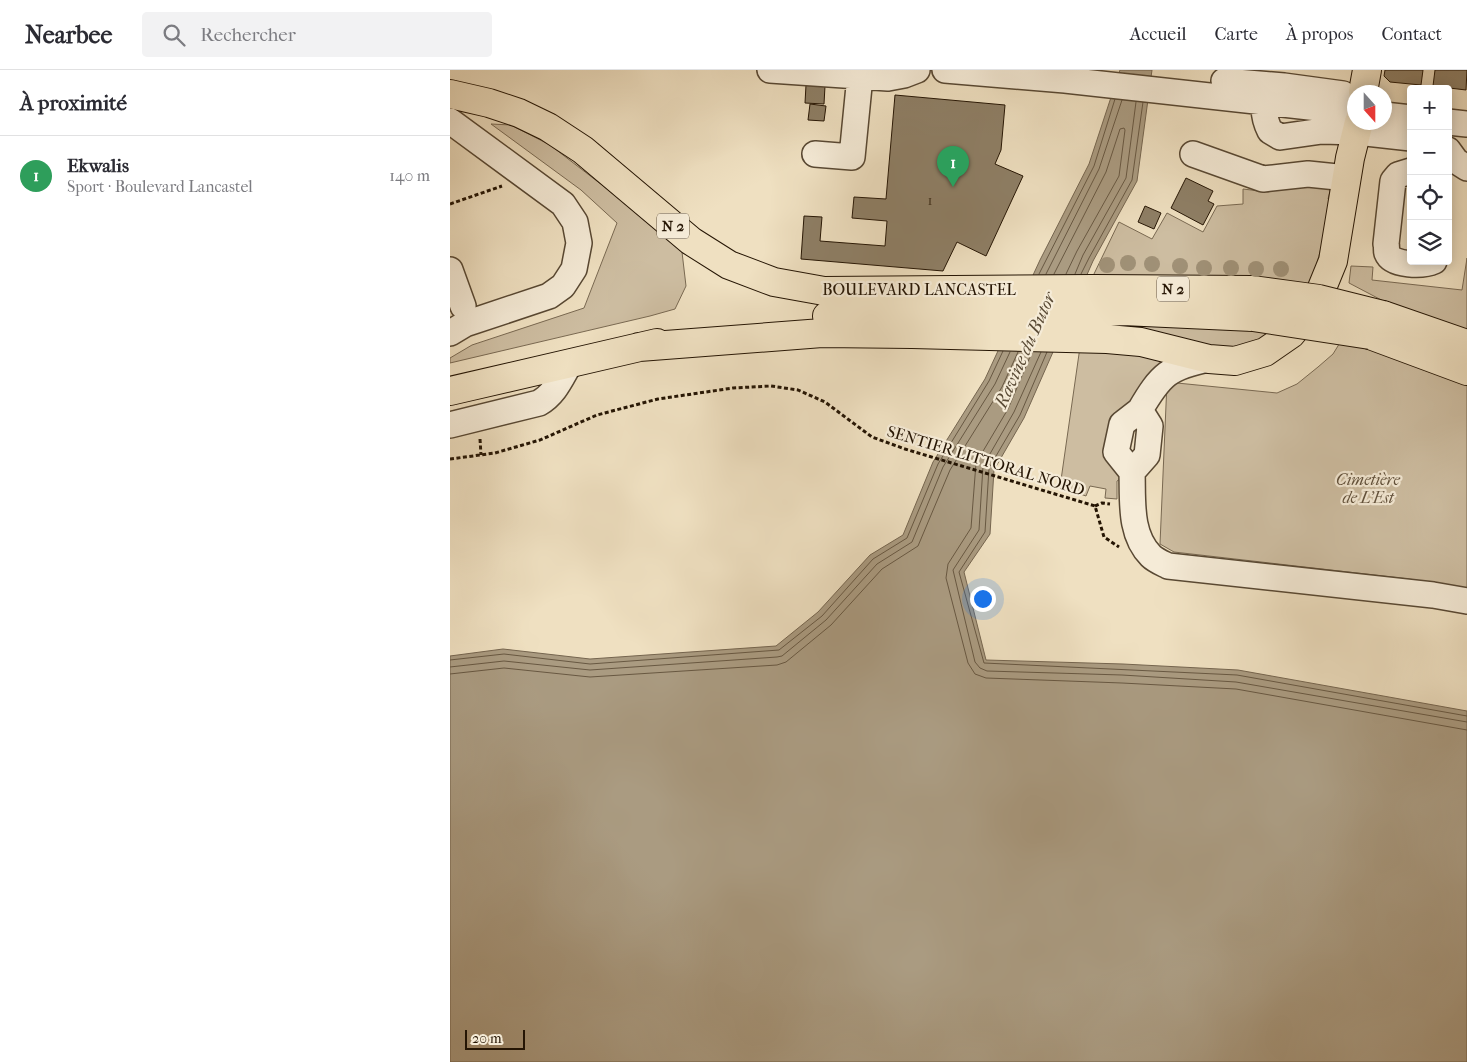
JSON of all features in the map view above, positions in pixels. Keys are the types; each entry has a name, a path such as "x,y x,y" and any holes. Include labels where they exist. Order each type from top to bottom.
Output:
{"main road":[{"path":"1364,85 1367,70"},
{"name":"BOULEVARD LANCASTEL","path":"450,94 489,103 519,113 548,127 583,150 691,241 729,266 774,282 824,291 915,312 1124,311 1253,317 1376,325 1467,344"},
{"path":"450,391 639,347 822,333 915,312 1107,339 1141,342 1209,359 1235,361 1265,352 1291,334 1315,305 1333,261 1356,130"},
{"name":"BOULEVARD LANCASTEL","path":"915,312 1094,289 1252,290 1318,299 1376,325 1467,371"}],"street":[{"path":"770,70 888,78 904,75 916,70"},
{"path":"945,70 1065,80 1204,88 1284,86 1347,95"},
{"path":"1097,70 1204,88 1347,120"},
{"path":"815,154 852,157 860,76"},
{"path":"1284,86 1270,92 1264,102 1266,124 1270,132 1280,137 1322,131 1347,125"},
{"path":"1392,99 1407,101"},
{"path":"1452,104 1467,106"},
{"path":"1392,116 1407,118"},
{"path":"450,121 563,204 576,222 579,243 574,269 563,286 549,296 465,324 450,333"},
{"path":"1452,122 1467,124"},
{"path":"1384,130 1407,137"},
{"path":"450,143 456,140 485,148"},
{"path":"1452,142 1467,144"},
{"path":"1192,154 1263,180 1308,174 1347,178"},
{"path":"1452,156 1456,161 1467,168"},
{"path":"1407,172 1398,175 1393,181 1386,244 1387,253 1392,259 1407,263"},
{"path":"450,270 463,306"},
{"path":"1209,359 1186,364 1168,372 1151,390 1140,410 1122,424 1116,452 1132,472 1134,524 1140,542 1151,556 1168,566 1433,595 1467,601"},
{"path":"450,425 538,403 547,399 555,390 570,362"}],"path":[{"path":"450,204 526,177"},
{"name":"SENTIER LITTORAL NORD","path":"450,459 495,453 540,440 597,415 658,398 733,388 770,386 798,390 825,402 872,437 904,449 1095,506 1104,537 1122,549"},
{"path":"481,455 482,448"}],"green space":[{"path":"491,124 511,125 550,145 619,198 682,252 686,286 675,309 450,363 450,358 472,345 584,308 617,223 581,190"},
{"path":"1307,182 1332,183 1328,199 1334,200 1311,285 1093,276 1119,222 1152,239 1167,213 1203,232 1217,206 1243,204 1243,189 1268,192"},
{"path":"1467,258 1467,334 1389,304 1349,283 1351,266 1373,267 1372,280 1462,290"},
{"path":"1134,321 1279,329 1251,344 1222,350 1197,347 1134,332"},
{"name":"Cimetière de L'Est","path":"1341,341 1379,348 1467,379 1467,588 1409,579 1174,552 1160,544 1167,382 1277,393 1297,384 1318,367 1333,354"},
{"path":"1080,347 1163,358 1167,365 1136,401 1125,476 1117,481 1117,499 1105,498 1106,489 1090,486 1086,496 1060,487"}],"water":[{"name":"Ravine du Butor","path":"1120,70 1152,70 1137,181 1093,261 1024,418 994,470 990,534 964,572 986,660 1238,670 1467,711 1467,1062 450,1062 450,656 503,649 590,659 776,646 818,612 870,555 903,535 933,462 985,379 1040,260 1089,164"}],"building":[{"path":"1385,70 1423,70 1421,85 1390,82 1384,76"},
{"path":"1435,70 1467,70 1466,90 1452,88 1452,85 1433,85"},
{"path":"806,85 825,86 824,104 805,103"},
{"path":"895,95 1005,105 1001,150 995,164 1023,176 986,256 957,242 943,271 801,259 804,216 822,217 820,241 885,246 887,221 852,218 854,197 886,199"},
{"path":"810,104 826,106 824,121 808,120"},
{"path":"1186,178 1213,191 1208,201 1214,204 1203,225 1171,208"},
{"path":"1145,206 1161,213 1154,229 1138,222"}],"place":[{"name":"Ekwalis","path":"953,187"}]}
